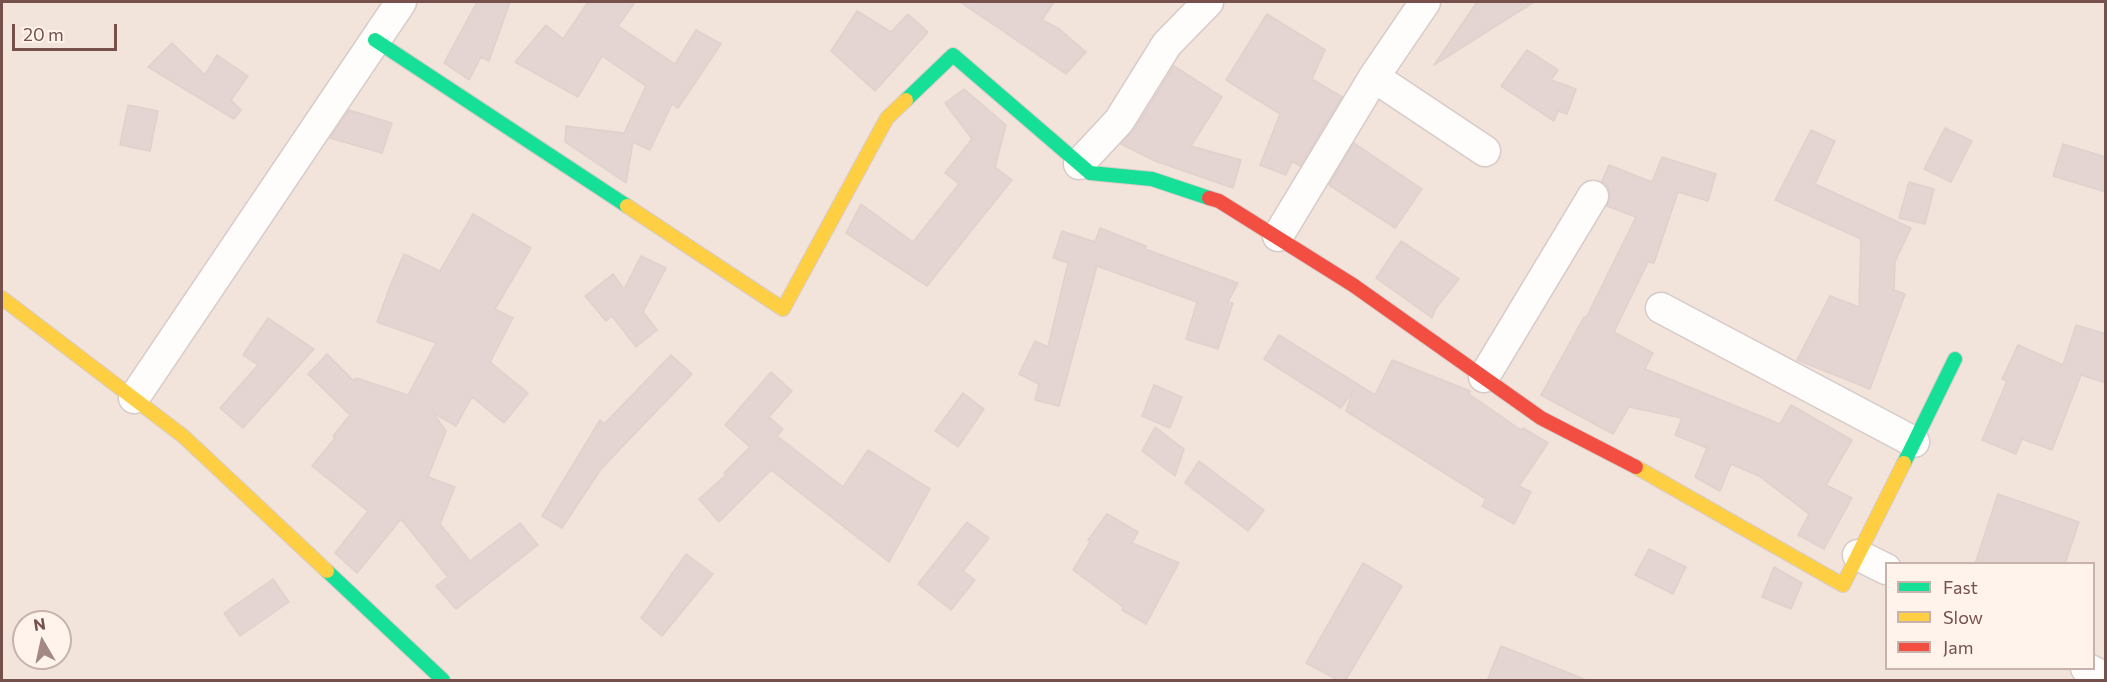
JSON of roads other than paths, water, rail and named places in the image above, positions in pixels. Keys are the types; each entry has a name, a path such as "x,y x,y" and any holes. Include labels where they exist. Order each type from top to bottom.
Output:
{"street":[{"path":"134,398 401,2"},
{"path":"1079,165 1119,121 1167,44 1208,2"},
{"path":"1278,236 1374,77 1425,2"},
{"path":"375,40 783,309 887,118 953,55 1090,173 1152,179 1220,201 1278,236 1541,418 1675,487 1843,585 1955,359"},
{"path":"1374,77 1485,151"},
{"path":"1484,377 1593,196"},
{"path":"2,298 183,436 443,681"},
{"path":"1661,308 1914,442"},
{"path":"1858,555 1885,568"},
{"path":"2088,670 2106,678"}]}
